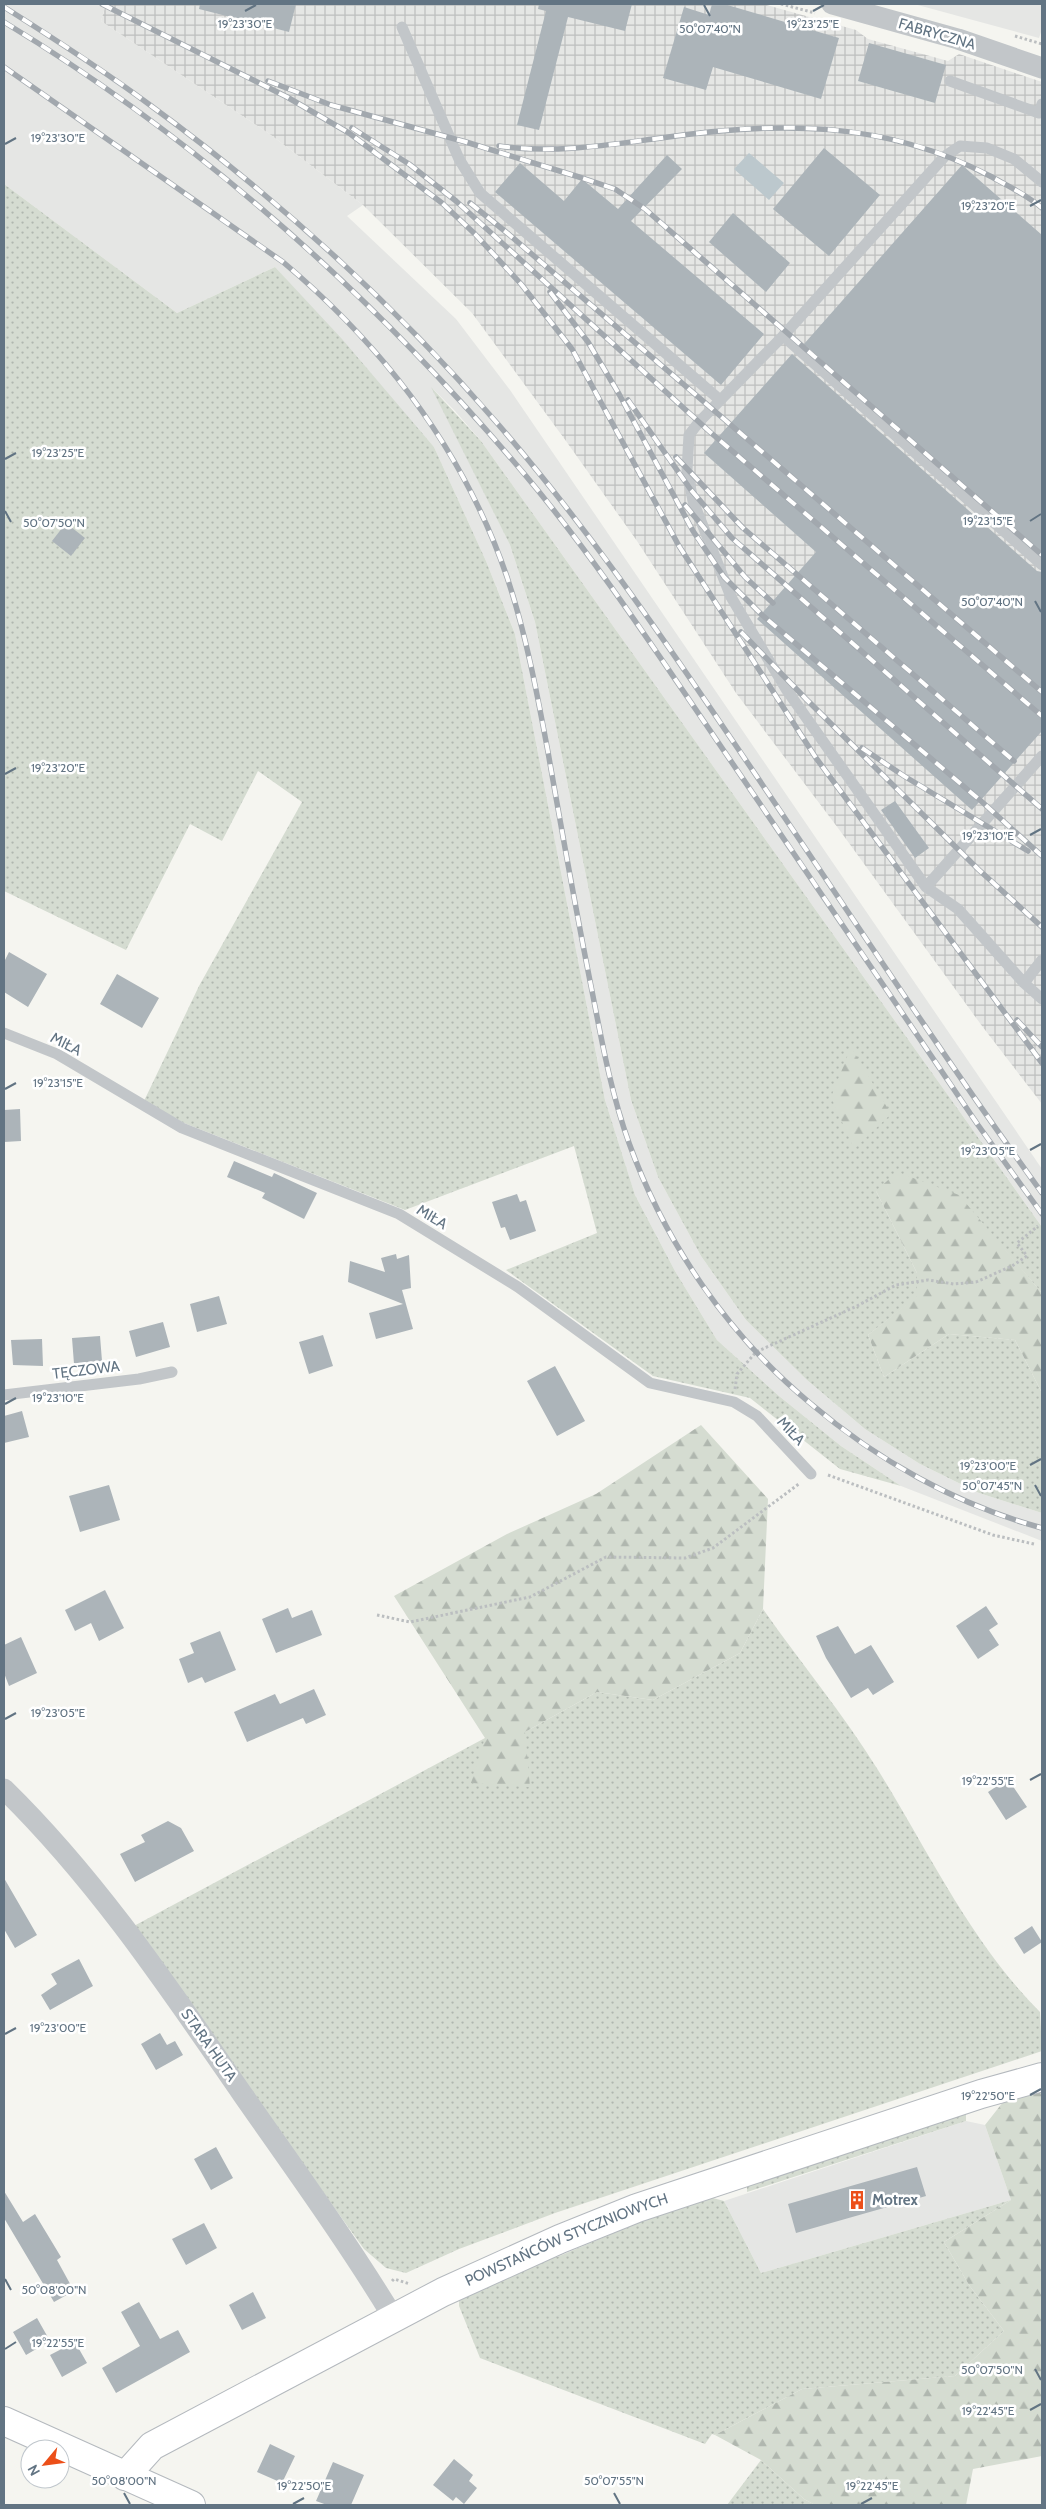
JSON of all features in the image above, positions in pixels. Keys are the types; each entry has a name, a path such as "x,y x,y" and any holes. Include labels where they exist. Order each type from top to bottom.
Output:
{"street":[{"name":"FABRYCZNA","path":"832,4 958,39 1042,68"},
{"name":"STARA HUTA","path":"4,1789 50,1834 117,1916 341,2236 393,2318"},
{"name":"POWSTAŃCÓW STYCZNIOWYCH","path":"125,2476 152,2446 443,2292 560,2239 637,2208 981,2094 1042,2077"},
{"path":"4,2421 191,2505"}],"lane":[{"path":"402,27 459,159 480,194 720,400"},
{"path":"950,81 1039,113 1042,104"},
{"path":"1042,182 1014,159 987,148 960,146 945,156 783,336 720,400 689,435 686,462 693,501 731,597 786,689 926,888 958,909 1024,982 1042,999"},
{"path":"783,336 1042,564"},
{"path":"926,888 1042,756"},
{"path":"1024,982 1042,960"},
{"name":"MIŁA","path":"4,1033 57,1054 182,1128 399,1214 518,1287 650,1383 734,1402 757,1416 811,1474"},
{"name":"TĘCZOWA","path":"4,1394 139,1379 172,1372"}],"path":[{"path":"734,1402 736,1374 756,1352 857,1306 896,1285 928,1280 954,1284 976,1282 1012,1266 1028,1256 1017,1243 1038,1226"},
{"path":"377,1615 410,1622 530,1597 606,1557 685,1558 713,1548 811,1474"},
{"path":"828,1475 993,1535 1034,1544"}],"shaded area":[{"path":"4,4 106,4 101,21 271,135 363,205 347,216 456,319 510,390 1042,1169 1042,1227 481,441 433,389 510,545 535,622 631,1100 658,1177 701,1256 746,1320 807,1380 865,1429 920,1464 979,1493 1042,1513 1042,1541 901,1486 841,1446 779,1396 717,1340 675,1271 635,1195 605,1100 515,634 486,561 434,447 275,267 177,313 4,184"},
{"path":"106,4 763,4 856,30 868,39 948,61 959,54 1042,82 1042,1104 982,1026 838,828 736,693 637,541 472,313 363,205 271,135 101,21"},
{"path":"914,4 1042,4 1042,29 1039,38"},
{"path":"749,153 784,183 769,200 734,169"},
{"path":"966,2121 985,2125 1011,2200 761,2273 724,2201"}],"green space":[{"path":"4,184 177,313 275,267 342,339 434,447 486,561 515,634 605,1100 635,1195 675,1271 717,1340 779,1396 841,1446 901,1486 840,1469 750,1398 653,1376 506,1270 597,1233 574,1146 405,1210 184,1123 144,1101 199,986 302,802 258,771 222,841 190,824 126,950 4,891"},
{"path":"431,387 481,441 1042,1227 1042,1293 1003,1248 876,1191 917,1273 917,1297 868,1335 884,1377 949,1334 1015,1340 1042,1393 1042,1513 979,1493 920,1464 865,1429 807,1380 746,1320 701,1256 658,1177 631,1100 535,622 510,545"},
{"path":"851,1047 891,1114 854,1149 831,1097"},
{"path":"897,1172 959,1195 1042,1293 1042,1393 1015,1340 949,1334 884,1377 868,1335 917,1296 917,1273 876,1191"},
{"path":"701,1425 768,1499 763,1609 740,1653 653,1700 597,1692 525,1732 530,1787 471,1783 485,1738 394,1596 507,1534 596,1494"},
{"path":"763,1609 865,1749 972,1927 1015,1985 1040,2012 1042,2051 555,2213 459,2249 406,2273 386,2268 364,2249 132,1927 485,1738 525,1732 597,1692 653,1700 740,1653"},
{"path":"1042,2086 1042,2456 973,2469 966,2505 815,2505 804,2499 761,2460 715,2435 802,2389 955,2376 1004,2331 969,2285 944,2242 1011,2200 985,2125 1007,2097"},
{"path":"962,2110 966,2114 966,2121 747,2192 747,2178"},
{"path":"713,2198 724,2201 761,2273 1011,2200 944,2242 969,2285 1004,2331 955,2376 802,2389 715,2435 712,2434 705,2444 480,2358 459,2306 459,2299 555,2253 557,2257 640,2222"},
{"path":"761,2460 804,2499 815,2505 727,2505"}],"building":[{"path":"200,4 296,4 289,32 199,9"},
{"path":"539,4 632,4 625,31 568,17 539,130 517,125 546,11 538,9"},
{"path":"712,4 724,4 839,38 821,99 713,67 706,90 663,78 684,7 709,15"},
{"path":"869,43 946,65 935,103 858,81"},
{"path":"824,148 880,195 829,256 773,209"},
{"path":"667,155 682,169 631,221 764,334 721,385 495,192 520,163 564,201 582,179 618,209"},
{"path":"962,165 1042,235 1042,555 804,344"},
{"path":"733,213 790,263 766,292 709,242"},
{"path":"792,354 1037,571 1042,572 1042,731 972,810 757,619 816,552 704,453"},
{"path":"66,523 85,538 71,556 52,541"},
{"path":"895,801 929,848 915,858 881,810"},
{"path":"9,952 47,974 28,1007 4,992 4,962"},
{"path":"117,974 159,998 142,1028 100,1004"},
{"path":"20,1109 21,1141 4,1142 4,1110"},
{"path":"234,1161 272,1177 274,1173 317,1193 304,1219 262,1198 265,1193 227,1177"},
{"path":"517,1194 520,1202 526,1200 536,1231 510,1240 505,1227 501,1228 492,1202"},
{"path":"396,1254 397,1259 409,1255 411,1288 402,1290 413,1329 376,1339 369,1313 403,1304 348,1282 350,1261 385,1272 381,1258"},
{"path":"219,1296 227,1324 197,1332 190,1304"},
{"path":"163,1322 170,1347 136,1357 129,1331"},
{"path":"323,1335 333,1366 309,1374 299,1342"},
{"path":"100,1336 102,1361 74,1364 72,1338"},
{"path":"42,1339 43,1366 13,1365 11,1340"},
{"path":"555,1366 585,1421 557,1436 527,1381"},
{"path":"22,1411 29,1437 4,1443 4,1416"},
{"path":"109,1485 120,1520 80,1532 69,1496"},
{"path":"105,1590 124,1628 99,1641 91,1623 75,1631 65,1610"},
{"path":"986,1606 998,1624 989,1630 999,1645 978,1659 956,1626"},
{"path":"288,1608 292,1618 312,1610 322,1635 276,1653 262,1619"},
{"path":"838,1626 855,1654 871,1645 894,1682 873,1695 868,1688 851,1698 826,1658 816,1636"},
{"path":"220,1631 236,1670 205,1683 202,1677 188,1683 179,1659 194,1653 190,1643"},
{"path":"21,1637 37,1673 9,1686 4,1673 4,1645"},
{"path":"314,1689 326,1715 306,1724 303,1718 247,1742 234,1712 275,1694 280,1704"},
{"path":"1008,1779 1027,1807 1006,1820 988,1792"},
{"path":"168,1821 181,1828 194,1851 135,1882 120,1854 145,1842 141,1835"},
{"path":"4,1878 37,1935 15,1948 4,1929"},
{"path":"1032,1926 1042,1942 1024,1954 1014,1938"},
{"path":"79,1959 93,1986 50,2010 41,1995 57,1984 51,1974"},
{"path":"160,2033 167,2045 175,2041 183,2055 156,2070 141,2044"},
{"path":"216,2147 233,2178 211,2190 194,2159"},
{"name":"Motrex","path":"917,2167 926,2196 796,2233 788,2204"},
{"path":"4,2191 23,2222 35,2214 61,2257 57,2260 74,2291 54,2302 4,2218"},
{"path":"204,2223 217,2248 186,2265 172,2239"},
{"path":"253,2292 266,2318 242,2330 229,2305"},
{"path":"139,2302 160,2339 178,2330 190,2352 116,2393 102,2368 140,2346 121,2312"},
{"path":"37,2318 50,2341 26,2355 13,2332"},
{"path":"75,2342 87,2363 62,2377 50,2355"},
{"path":"270,2444 295,2456 282,2483 257,2472"},
{"path":"454,2459 473,2475 469,2481 477,2488 464,2504 456,2497 453,2501 433,2485"},
{"path":"333,2462 364,2475 351,2505 327,2505 316,2501"}],"railway":[{"path":"102,4 287,97 349,133 442,203 475,234 521,284 572,349 679,546 816,758 1042,1063"},
{"path":"4,7 59,42 150,105 243,177 332,254 375,295 458,379 497,423 529,460 589,537 647,616 923,1023 1042,1193"},
{"path":"4,22 77,69 148,119 217,172 283,228 348,286 409,347 526,476 578,542 627,610 978,1125 1042,1214"},
{"path":"4,67 283,262 355,329 417,404 444,444 468,487 489,531 514,598 535,686 580,931 612,1086 629,1143 644,1180 680,1251 702,1285 752,1348 780,1376 836,1424 890,1462 919,1478 979,1507 1042,1528"},
{"path":"268,81 331,105 466,142 615,189 645,209 1042,555"},
{"path":"352,128 409,164 456,201 710,432 1042,716"},
{"path":"499,146 560,149 601,146 704,132 788,128 829,130 870,135 910,144 950,158 990,176 1042,208"},
{"path":"470,203 1042,692"},
{"path":"550,292 588,342 619,394 693,531 724,577 761,614 981,801 1042,856"},
{"path":"628,400 691,490 732,538 1042,809"},
{"path":"676,457 743,528 1014,761"},
{"path":"685,505 745,577 773,603"},
{"path":"741,632 979,870 1042,927"},
{"path":"862,748 904,776 1028,851"},
{"path":"1017,1020 1042,1047"}],"place":[{"name":"Motrex","path":"857,2200"}]}
